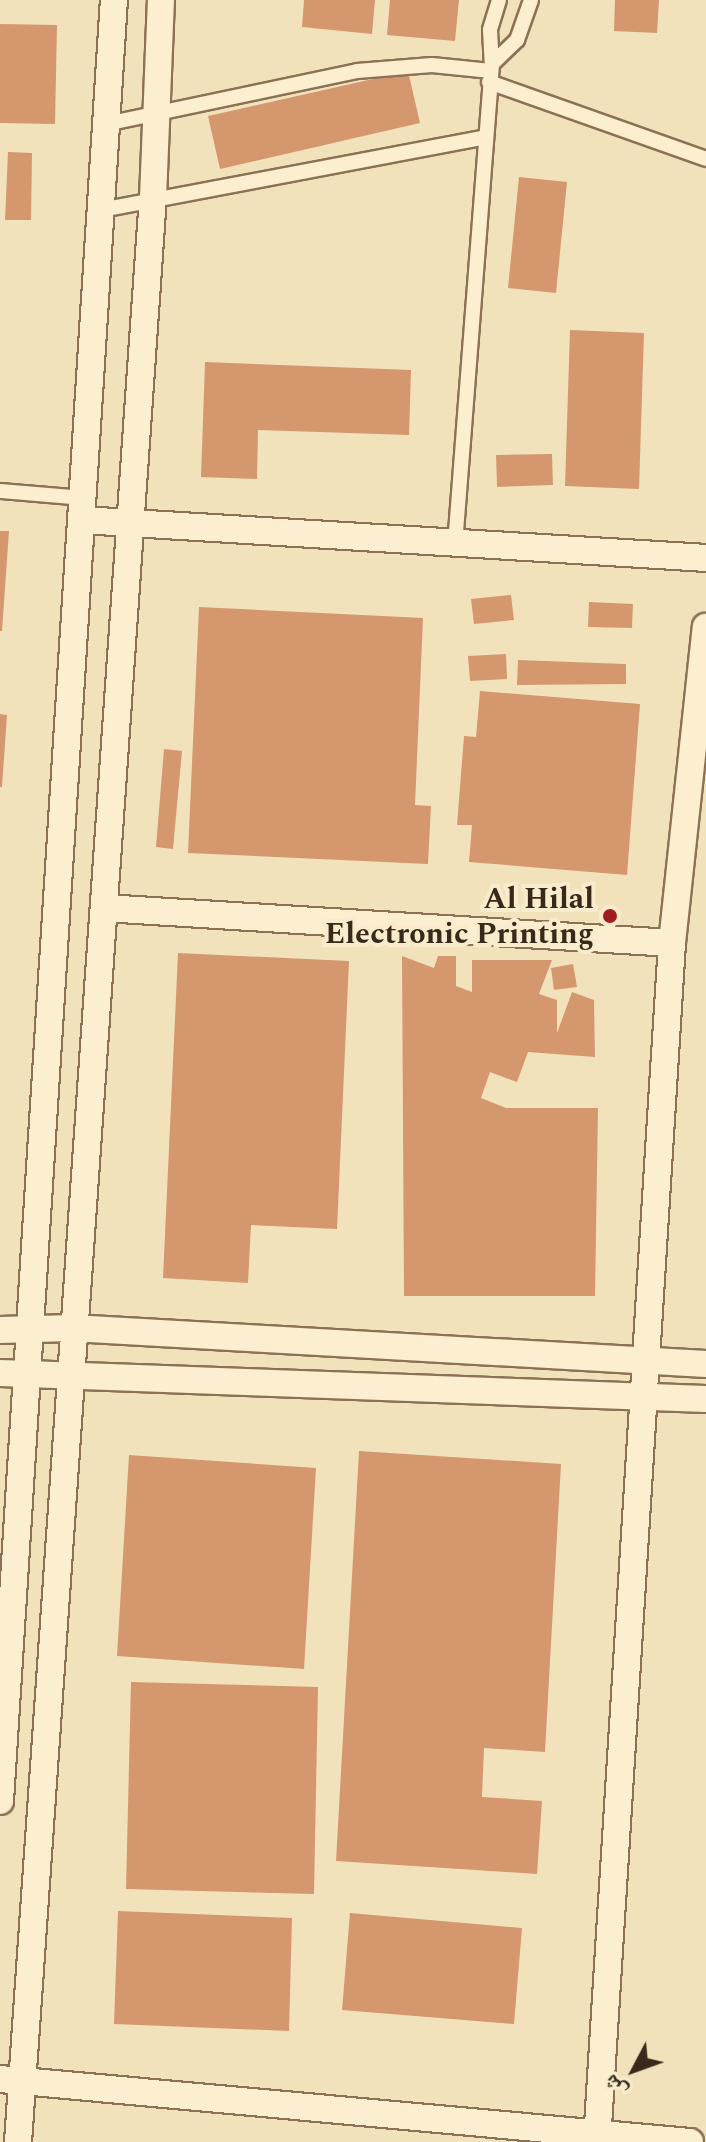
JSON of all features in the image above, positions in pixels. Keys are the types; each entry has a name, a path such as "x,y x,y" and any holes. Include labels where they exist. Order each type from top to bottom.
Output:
{"street":[{"path":"0,1801 13,1374 29,1332 114,0"},
{"path":"18,2142 10,2081 73,1377 72,1328 153,198 161,0"},
{"path":"82,509 131,523 706,558"},
{"path":"597,2139 672,943 706,627"},
{"path":"104,908 672,943"},
{"path":"0,1330 29,1332 72,1328 706,1364"},
{"path":"644,1360 694,1398"},
{"path":"13,1374 694,1398"},
{"path":"10,2081 597,2139 690,2142"}],"lane":[{"path":"455,545 486,137 490,30 499,0"},
{"path":"490,72 517,40 531,0"},
{"path":"106,124 156,116 357,71 432,65 490,72 706,159"},
{"path":"101,210 486,137"},
{"path":"0,491 82,509"}],"building":[{"path":"304,0 375,0 372,34 302,27"},
{"path":"390,0 459,0 455,41 387,35"},
{"path":"615,0 659,0 657,33 614,31"},
{"path":"0,24 57,25 55,124 0,123"},
{"path":"408,71 420,123 220,169 208,116"},
{"path":"8,152 32,153 31,220 5,220"},
{"path":"519,177 567,182 556,293 508,288"},
{"path":"570,330 644,333 639,489 565,486"},
{"path":"205,362 411,370 409,435 258,430 257,479 201,477"},
{"path":"552,454 553,485 497,487 496,455"},
{"path":"0,531 9,531 2,631 0,631"},
{"path":"511,595 514,620 474,624 471,599"},
{"path":"589,602 633,604 632,628 588,627"},
{"path":"199,607 423,618 415,805 431,806 428,864 188,853"},
{"path":"506,654 507,679 470,681 468,656"},
{"path":"518,660 626,664 626,684 517,685"},
{"path":"480,691 640,704 627,875 469,862 472,825 457,825 464,736 476,737"},
{"path":"0,714 7,715 2,787 0,787"},
{"path":"164,749 182,751 173,849 156,847"},
{"path":"178,953 349,961 337,1229 251,1225 248,1283 163,1278"},
{"path":"402,956 434,968 438,956 456,956 456,986 472,992 472,960 552,960 539,994 557,1000 557,1033 572,992 594,1000 595,1057 528,1052 517,1082 490,1072 481,1098 506,1108 598,1108 595,1296 404,1296"},
{"path":"573,964 577,987 554,990 551,968"},
{"path":"359,1451 561,1464 545,1752 484,1748 482,1797 542,1801 537,1874 336,1861"},
{"path":"129,1455 316,1468 304,1669 117,1656"},
{"path":"131,1682 318,1687 314,1894 126,1889"},
{"path":"118,1911 292,1918 289,2031 114,2024"},
{"path":"350,1913 522,1928 514,2024 342,2010"}],"place":[{"name":"Al Hilal Electronic Printing","path":"610,916"}]}
